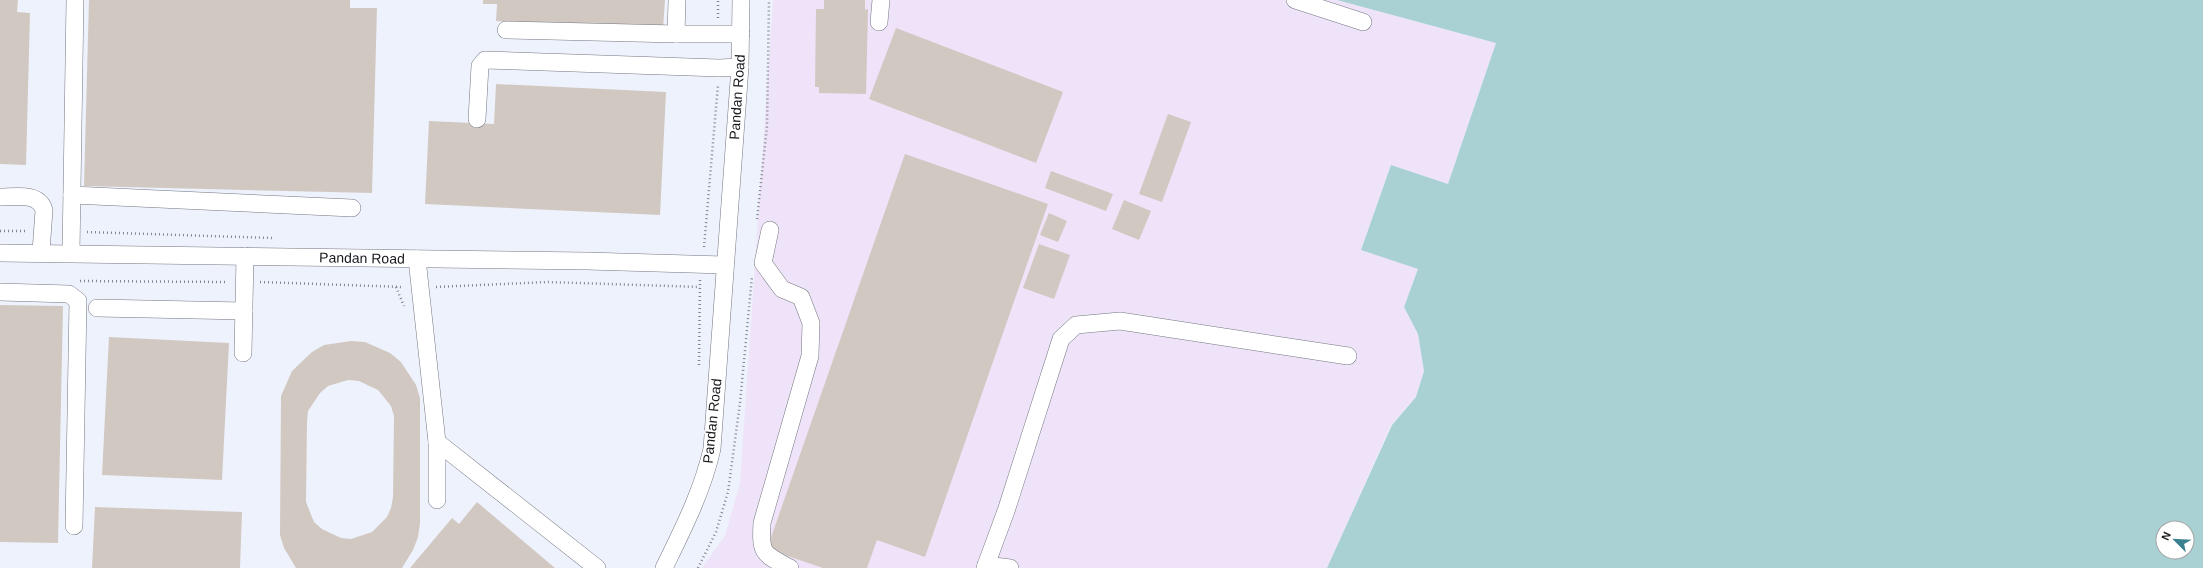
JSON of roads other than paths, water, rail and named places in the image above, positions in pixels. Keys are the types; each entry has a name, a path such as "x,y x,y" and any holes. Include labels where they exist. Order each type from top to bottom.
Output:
{"street":[{"path":"71,252 75,0"},
{"path":"676,34 677,0"},
{"name":"Pandan Road","path":"664,568 688,520 707,471 712,449 724,265 740,67 741,0"},
{"path":"879,22 881,0"},
{"path":"1295,0 1363,22"},
{"path":"506,30 741,34"},
{"path":"477,119 480,66 485,60 719,68 740,67"},
{"path":"72,195 352,208"},
{"path":"0,197 32,197 42,205 44,210 41,252"},
{"path":"764,225 763,262 782,289 801,297 811,323 810,356 762,524 761,543 766,554 790,568"},
{"name":"Pandan Road","path":"0,253 71,252 607,261 724,265"},
{"path":"243,353 245,256"},
{"path":"417,259 437,442 437,500"},
{"path":"0,292 69,294 78,301 74,526"},
{"path":"97,308 244,311"},
{"path":"1010,568 986,566 1006,511 1061,339 1076,325 1120,321 1348,356"},
{"path":"437,442 597,568"}]}
